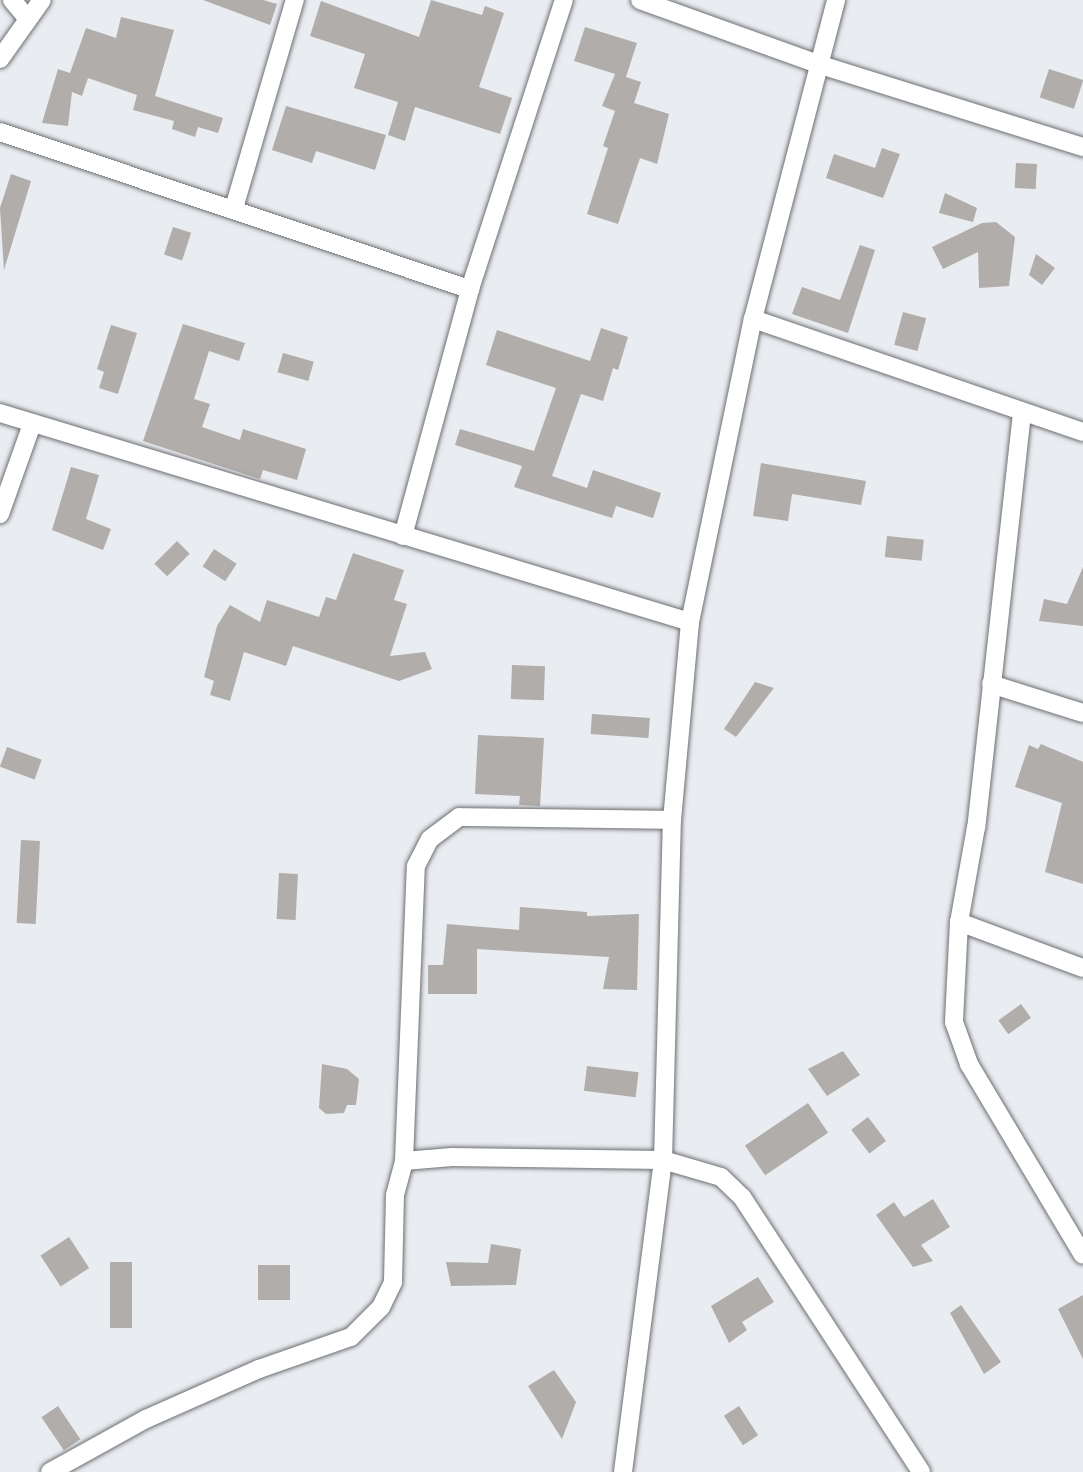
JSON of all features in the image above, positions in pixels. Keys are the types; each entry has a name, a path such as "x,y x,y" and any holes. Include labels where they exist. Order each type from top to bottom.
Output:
{"street":[{"path":"12,0 27,18"},
{"path":"0,59 42,0"},
{"path":"234,208 295,0"},
{"path":"403,536 470,288 564,0"},
{"path":"640,0 821,65 1083,147"},
{"path":"623,1472 663,1160 672,820 690,622 753,319 821,65 836,0"},
{"path":"0,132 470,288"},
{"path":"753,319 1083,432"},
{"path":"0,413 690,622"},
{"path":"1022,413 991,684 959,922 957,1040 1083,1255"},
{"path":"0,514 32,424"},
{"path":"991,684 1083,713"},
{"path":"50,1472 146,1419 259,1369 318,1353 351,1337 381,1307 393,1282 395,1195 404,1161 416,866 430,839 459,817 672,820"},
{"path":"959,922 1083,968"},
{"path":"404,1161 663,1160 712,1173 742,1197 921,1472"}],"building":[{"path":"203,0 263,0 277,4 270,25"},
{"path":"431,0 482,15 485,6 504,13 479,87 512,98 500,134 415,107 405,141 388,135 398,102 354,88 365,54 310,36 321,1 419,37"},
{"path":"121,17 174,30 155,96 223,118 218,133 198,127 195,137 172,129 174,121 133,110 137,95 88,78 82,96 72,92 68,126 42,123 58,69 70,73 86,28 116,38"},
{"path":"585,27 637,43 626,77 641,82 634,103 669,114 657,164 640,158 618,224 587,214 608,148 603,146 615,111 602,106 615,74 574,61"},
{"path":"1049,69 1083,80 1074,109 1040,98"},
{"path":"286,106 386,135 375,170 316,151 312,163 272,150"},
{"path":"882,148 900,154 883,198 826,178 834,154 875,168"},
{"path":"1016,163 1037,164 1036,189 1015,188"},
{"path":"11,174 31,181 4,270 0,208"},
{"path":"945,193 977,208 973,222 939,213"},
{"path":"996,222 1015,237 1009,286 979,288 978,252 943,269 932,247 982,223"},
{"path":"173,227 191,233 182,260 164,255"},
{"path":"860,245 875,250 848,333 792,314 802,287 840,300"},
{"path":"1036,254 1055,268 1042,285 1029,275"},
{"path":"903,312 926,318 917,351 894,345"},
{"path":"183,324 245,343 239,361 209,351 194,399 210,404 202,427 240,440 243,429 306,449 297,480 263,470 260,479 143,441"},
{"path":"111,325 137,333 118,394 99,388 104,372 97,369"},
{"path":"601,328 628,337 618,370 613,368 603,401 581,394 552,476 587,488 593,470 661,493 653,518 616,506 612,518 514,487 522,466 455,445 460,429 534,451 556,388 486,365 497,330 590,361"},
{"path":"283,353 314,362 308,381 277,372"},
{"path":"761,463 866,481 861,505 792,494 788,521 753,516"},
{"path":"71,467 99,475 86,519 111,529 103,550 52,530"},
{"path":"887,536 924,540 922,561 885,557"},
{"path":"177,541 190,554 167,576 154,564"},
{"path":"214,549 237,564 225,581 203,567"},
{"path":"353,553 404,570 394,600 407,604 390,656 425,652 432,669 399,681 293,646 286,666 244,652 230,701 210,695 214,681 204,677 217,626 230,605 260,622 267,600 319,617 326,597 336,600"},
{"path":"1083,567 1083,626 1039,621 1044,599 1067,604"},
{"path":"512,665 545,666 544,700 511,699"},
{"path":"755,682 774,688 736,737 724,729"},
{"path":"592,714 650,718 648,738 591,734"},
{"path":"478,735 544,738 540,806 519,805 520,796 475,794"},
{"path":"1041,744 1083,762 1083,884 1045,872 1062,803 1015,787 1029,745 1038,749"},
{"path":"7,747 42,760 35,779 0,767"},
{"path":"21,840 40,841 36,924 17,923"},
{"path":"279,873 298,874 296,920 277,919"},
{"path":"520,907 587,912 587,916 639,914 637,990 603,989 609,957 477,949 477,994 428,994 428,965 443,965 447,924 519,930"},
{"path":"1021,1004 1031,1018 1008,1034 998,1020"},
{"path":"843,1051 860,1075 827,1096 808,1069"},
{"path":"322,1064 347,1069 359,1079 356,1105 347,1105 344,1113 326,1114 319,1108"},
{"path":"587,1066 639,1072 636,1097 584,1091"},
{"path":"808,1103 828,1133 765,1175 745,1145"},
{"path":"868,1117 886,1141 869,1154 851,1130"},
{"path":"933,1199 950,1227 921,1245 933,1261 913,1267 876,1215 894,1202 904,1217"},
{"path":"69,1237 89,1268 61,1287 40,1256"},
{"path":"491,1244 521,1249 516,1285 451,1286 446,1262 488,1263"},
{"path":"110,1262 132,1262 132,1328 110,1328"},
{"path":"258,1265 290,1265 290,1300 258,1300"},
{"path":"758,1277 774,1302 742,1322 747,1330 729,1343 711,1306"},
{"path":"1083,1295 1083,1359 1058,1309"},
{"path":"961,1305 1001,1362 984,1374 950,1313"},
{"path":"554,1370 576,1402 562,1439 528,1386"},
{"path":"58,1406 80,1439 64,1450 41,1417"},
{"path":"739,1406 758,1435 743,1445 724,1416"}]}
